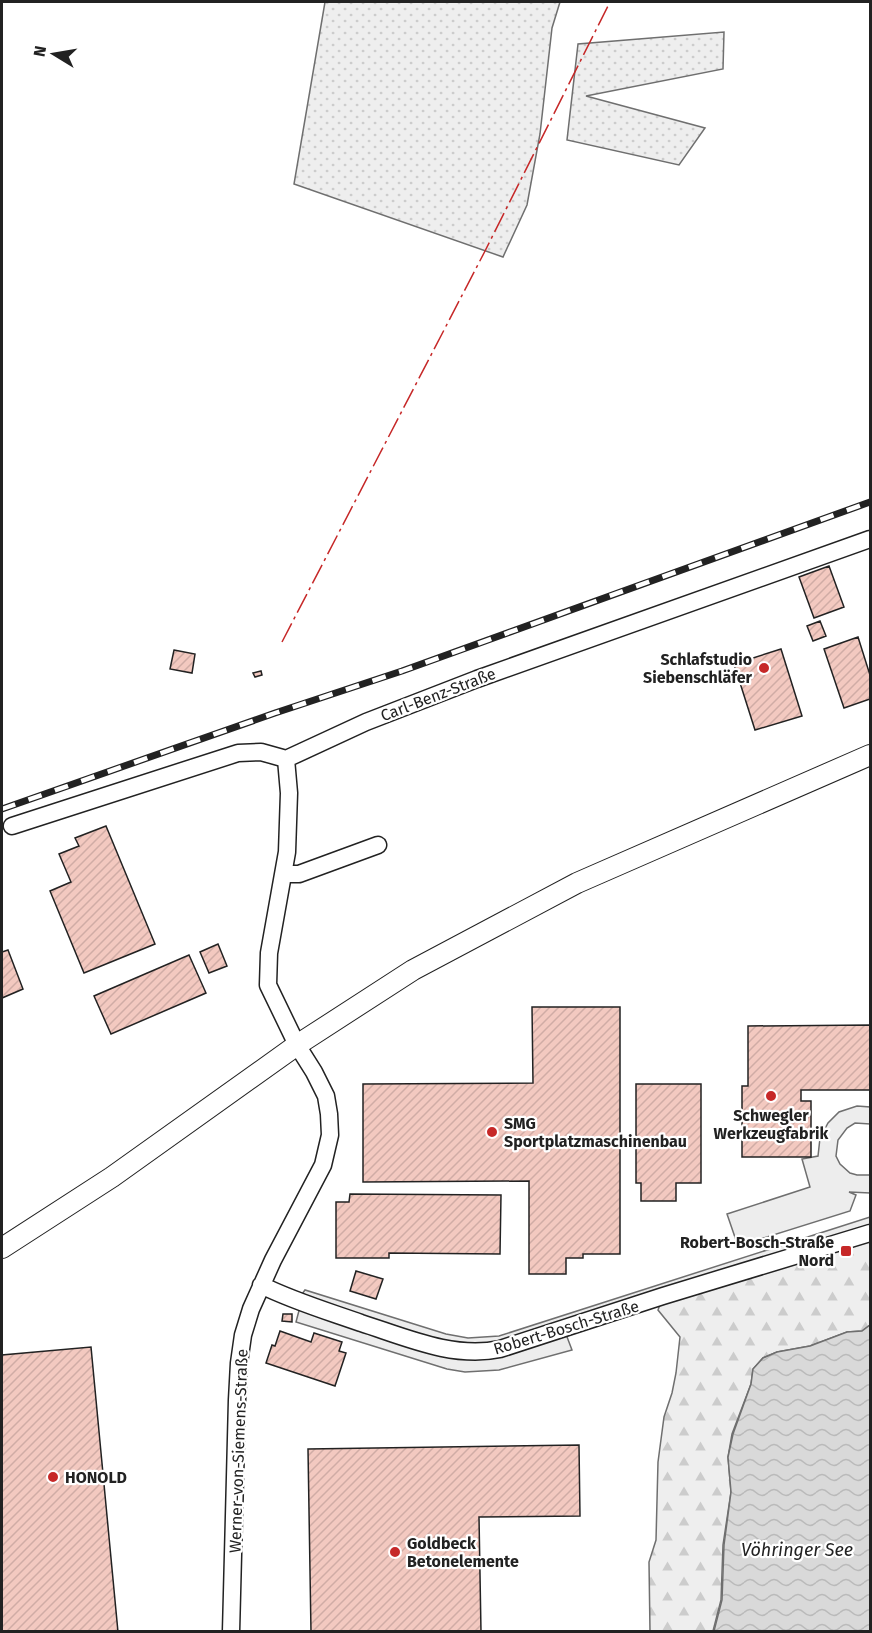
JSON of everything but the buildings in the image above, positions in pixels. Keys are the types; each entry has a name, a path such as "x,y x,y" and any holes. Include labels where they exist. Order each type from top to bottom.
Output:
{"main road":[{"path":"2,1248 112,1177 297,1045 413,970 577,883 870,755"}],"street":[{"name":"Carl-Benz-Straße","path":"286,759 366,722 477,679 870,539"},
{"path":"12,826 237,753 261,752 286,759 290,793 286,852 269,953 268,984 297,1045"},
{"path":"283,874 299,874 378,845"},
{"name":"Werner-von-Siemens-Straße","path":"231,1632 239,1363 243,1335 261,1285 323,1165 330,1135 326,1096 297,1045"},
{"name":"Robert-Bosch-Straße","path":"261,1285 305,1304 428,1345 462,1352 484,1353 870,1233"}],"green space":[{"path":"325,2 560,2 552,28 540,134 527,205 503,257 294,184"},
{"path":"724,32 723,69 586,96 705,128 679,165 567,140 578,44"},
{"path":"870,1233 870,1325 862,1331 847,1332 810,1346 777,1352 763,1358 753,1369 751,1384 732,1434 728,1457 731,1492 723,1545 721,1600 713,1631 650,1631 649,1562 656,1540 658,1462 664,1417 676,1373 680,1337 658,1310 663,1296"}],"shaded area":[{"path":"857,1106 870,1107 870,1124 855,1123 847,1128 838,1140 836,1156 840,1164 850,1173 870,1175 870,1193 849,1192 856,1195 850,1211 738,1246 727,1214 810,1187 802,1159 818,1156 820,1138 828,1123 839,1112"},
{"path":"870,1217 870,1231 564,1329 572,1350 499,1370 465,1372 447,1369 296,1322 301,1303 297,1301 305,1290 446,1334 468,1338 499,1336"}],"water":[{"name":"Vöhringer See","path":"870,1325 870,1631 714,1631 722,1600 724,1545 731,1492 728,1457 733,1434 751,1384 753,1369 763,1358 777,1352 810,1346 847,1332 862,1331"}],"railway":[{"path":"2,809 402,671 870,502"}],"power":[{"path":"282,642 484,253 610,2"}],"place":[{"name":"Schlafstudio Siebenschläfer","path":"764,668"},
{"name":"Schwegler Werkzeugfabrik","path":"771,1096"},
{"name":"SMG Sportplatzmaschinenbau","path":"492,1132"},
{"name":"Robert-Bosch-Straße Nord","path":"846,1251"},
{"name":"HONOLD","path":"53,1477"},
{"name":"Goldbeck Betonelemente","path":"395,1552"}]}
